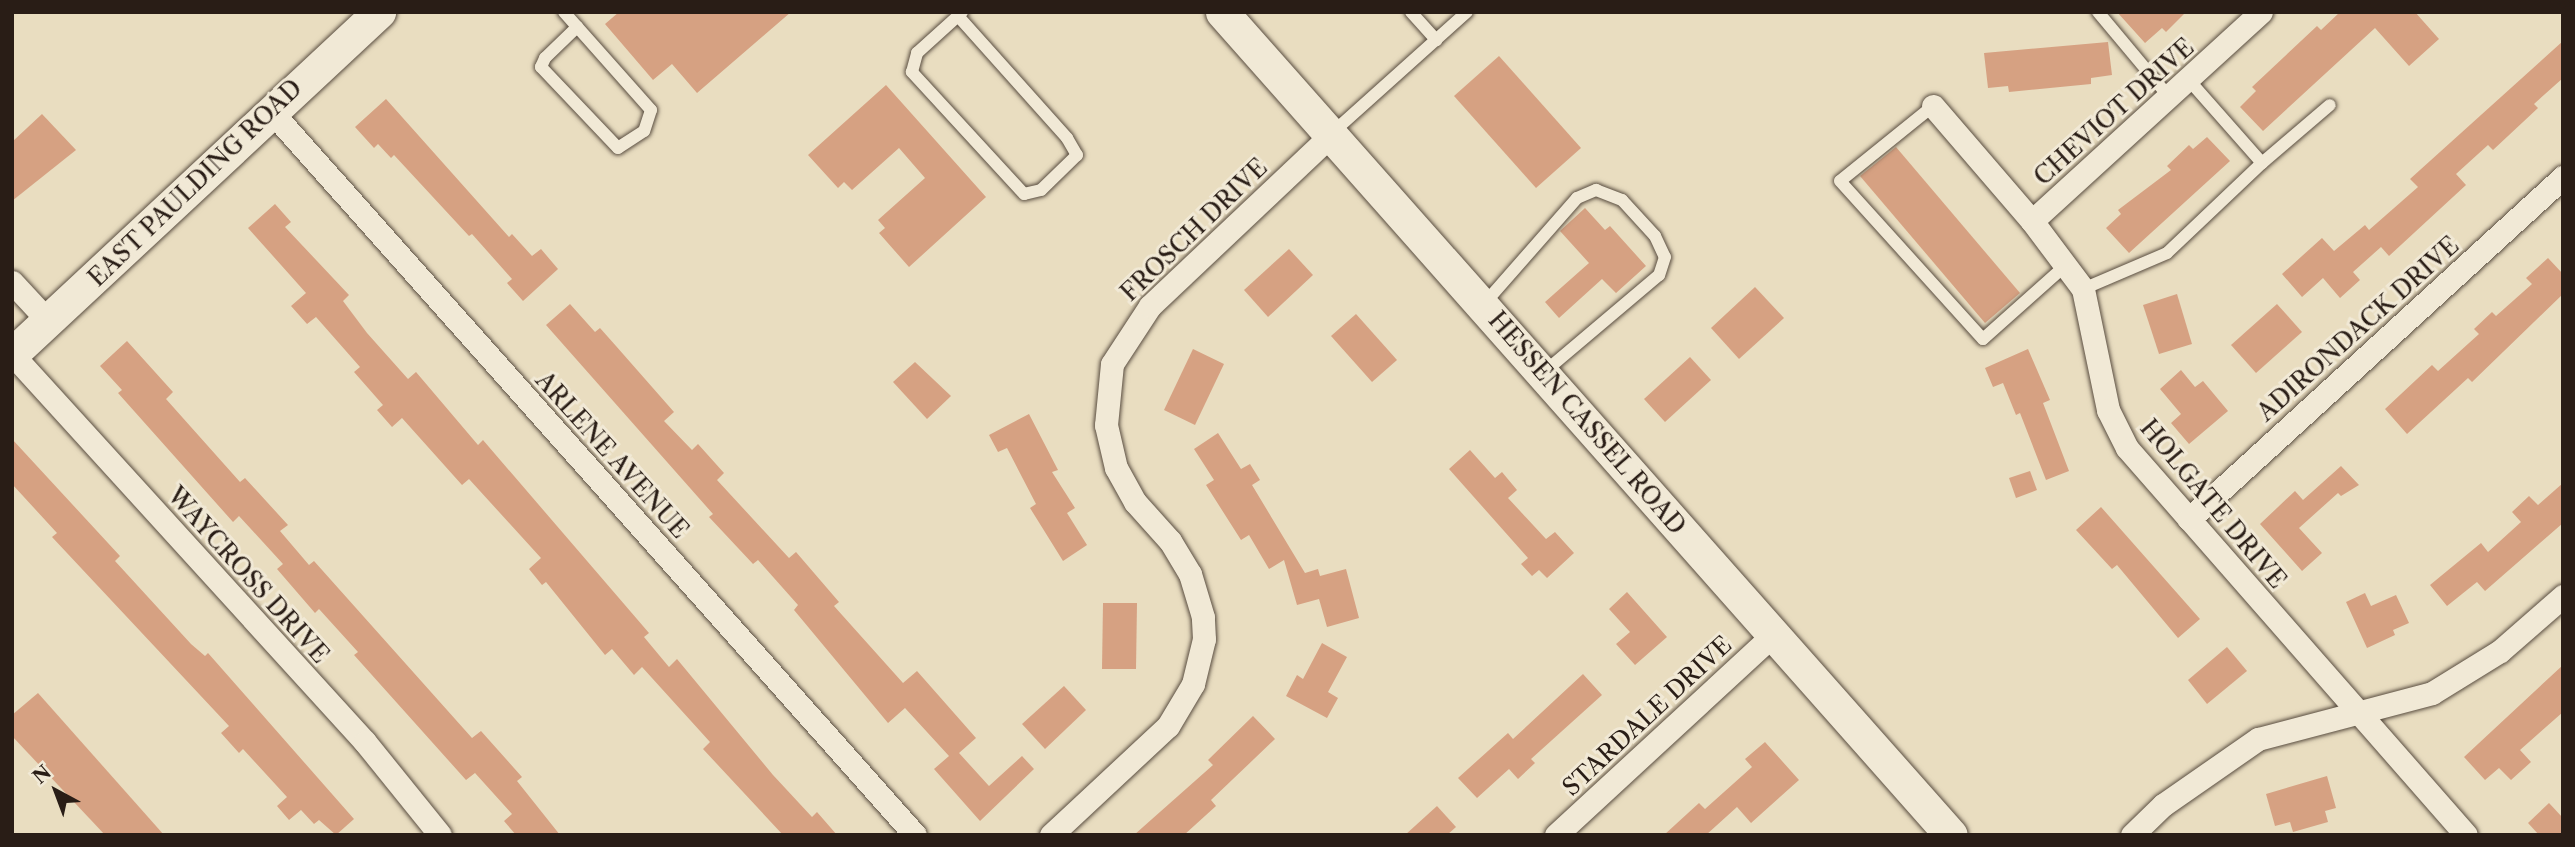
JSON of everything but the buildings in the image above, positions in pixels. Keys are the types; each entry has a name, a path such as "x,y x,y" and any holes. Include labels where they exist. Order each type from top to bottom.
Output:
{"main road":[{"name":"EAST PAULDING ROAD","path":"12,354 49,322 270,110 379,12"},
{"name":"HESSEN CASSEL ROAD","path":"1222,12 1951,835"}],"street":[{"name":"CHEVIOT DRIVE","path":"2032,221 2261,12"},
{"name":"HOLGATE DRIVE","path":"1933,106 2032,221 2083,289 2108,410 2127,448 2466,835"},
{"name":"ARLENE AVENUE","path":"270,110 915,835"},
{"name":"FROSCH DRIVE","path":"1051,835 1168,726 1193,684 1204,639 1203,617 1190,574 1170,541 1135,502 1116,468 1106,425 1112,364 1150,306 1332,134"},
{"name":"ADIRONDACK DRIVE","path":"2189,519 2563,177"},
{"path":"12,282 49,322"},
{"name":"WAYCROSS DRIVE","path":"12,354 365,742 433,832"},
{"path":"2132,835 2162,805 2258,739 2359,716 2452,683 2500,651 2563,596"},
{"name":"STARDALE DRIVE","path":"1556,835 1773,635"}],"lane":[{"path":"564,12 651,110 644,131 618,148 541,67 545,58 577,27"},
{"path":"1411,12 1436,40"},
{"path":"1332,134 1467,12"},
{"path":"2098,12 2169,97"},
{"path":"960,14 1067,138 1077,155 1041,190 1024,194 912,72 917,53 960,14"},
{"path":"2188,79 2262,163"},
{"path":"2083,289 2167,253 2262,163 2330,105"},
{"path":"1933,106 1840,181 1983,339 2065,265"},
{"path":"1483,305 1577,198 1595,190 1622,200 1655,236 1665,257 1660,275 1542,374"}]}
